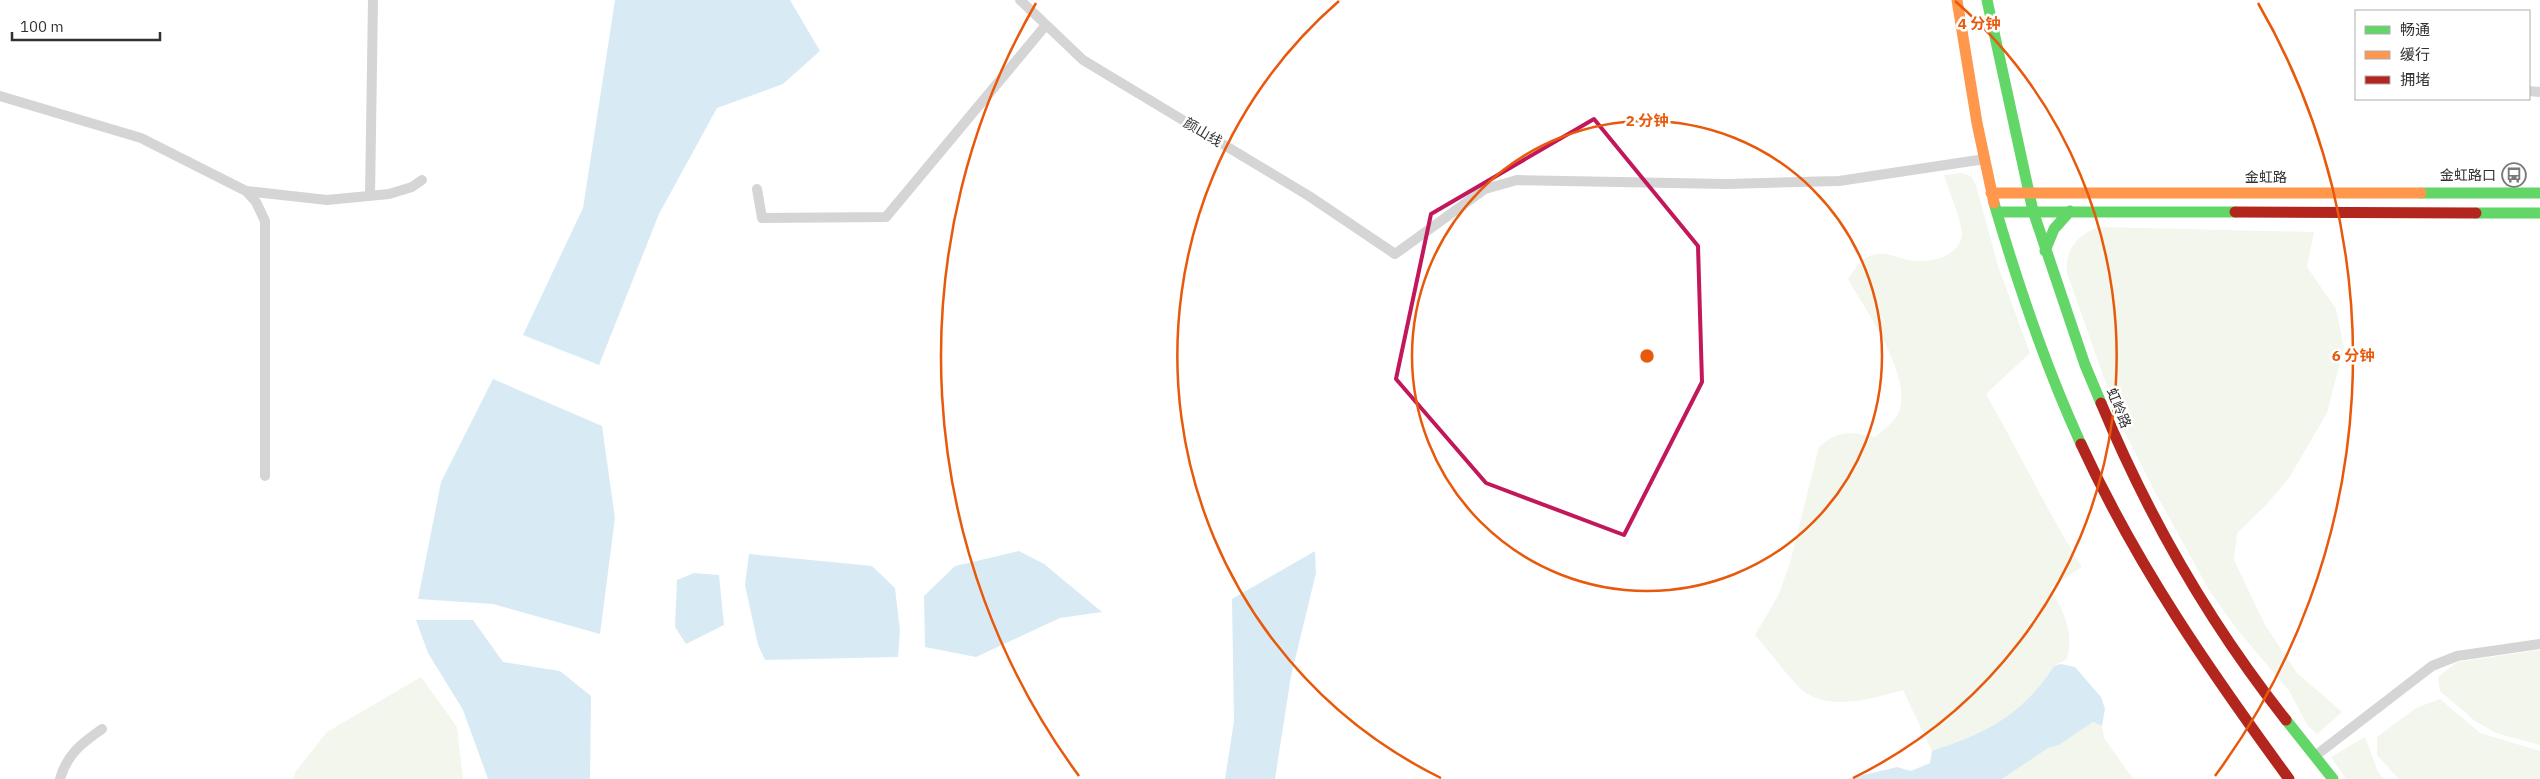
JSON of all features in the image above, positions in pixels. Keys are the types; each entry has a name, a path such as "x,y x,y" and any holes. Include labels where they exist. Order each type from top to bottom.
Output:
{"main road":[{"path":"1957,0 1991,193 2019,289 2050,377 2085,457 2178,624 2224,692 2289,779"},
{"name":"虹岭路","path":"1988,0 2027,192 2045,251 2085,365 2117,442 2155,519 2204,602 2252,677 2333,779"},
{"name":"金虹路","path":"1991,193 2540,193"},
{"path":"2045,251 2049,235 2057,223 2070,211"},
{"path":"1997,212 2540,213"}],"street":[{"path":"370,196 373,0"},
{"name":"颜山线","path":"1020,0 1083,60 1309,196 1395,254 1486,190 1517,180 1726,184 1839,181 1985,158"},
{"path":"757,189 762,218 886,218 1046,25"},
{"path":"0,96 141,138 246,191 327,200 389,194 412,187 422,180"},
{"path":"246,191 256,202 265,221 264,476"},
{"path":"2315,756 2432,666 2456,656 2540,644"},
{"path":"60,779 64,765 76,748 102,729"}],"highlighted area":[{"path":"1594,119 1698,246 1702,382 1624,535 1486,483 1396,379 1431,214"}],"shaded area":[{"path":"615,0 790,0 820,51 783,84 717,108 659,214 599,365 523,335 583,208"},
{"path":"1962,173 1972,177 1976,185 1998,266 2030,353 1986,394 2082,567 2050,588 2063,614 2068,630 2069,648 2067,659 2054,666 2040,689 2024,705 1995,726 1971,738 1932,751 1903,690 1854,701 1841,702 1817,698 1806,693 1787,674 1755,635 1778,596 1790,563 1819,447 1833,437 1845,433 1875,437 1893,421 1900,409 1899,378 1893,360 1875,324 1848,279 1861,262 1872,255 1884,254 1911,261 1924,261 1946,256 1952,252 1957,247 1962,234 1944,175"},
{"path":"2099,227 2314,232 2307,267 2336,309 2344,347 2327,413 2289,478 2266,505 2237,533 2234,560 2265,625 2297,673 2342,712 2317,734 2307,725 2290,692 2236,628 2209,590 2155,492 2119,421 2067,273 2068,257 2074,244 2084,234"},
{"path":"493,379 602,426 615,518 600,634 493,604 418,599 441,482"},
{"path":"1019,551 1044,564 1102,612 1060,618 976,657 925,647 924,596 955,566"},
{"path":"1315,551 1316,573 1291,676 1275,779 1225,779 1234,721 1232,599"},
{"path":"749,554 872,566 895,588 900,631 898,657 765,660 758,645 745,585"},
{"path":"694,573 719,575 724,625 686,644 675,627 677,580"},
{"path":"416,620 473,620 503,662 560,671 591,696 590,779 488,779 463,710 428,653"},
{"path":"2540,650 2540,745 2496,733 2475,721 2440,691 2438,677 2457,662"},
{"path":"2061,664 2075,667 2101,697 2105,709 2102,726 2093,722 2059,745 2048,748 2002,779 1847,779 1897,767 1911,771 1930,763 1932,751 1986,730 2016,710 2042,683 2054,666"},
{"path":"421,677 457,727 463,779 293,779 296,771 327,732"},
{"path":"2440,699 2480,733 2540,751 2540,779 2399,779 2377,755 2377,737 2416,708"},
{"path":"2093,722 2102,726 2104,738 2133,779 2002,779 2048,747 2059,745"},
{"path":"2365,737 2378,772 2384,779 2346,779 2331,757"}],"traffic: fast":[{"path":"1987,0 2033,211 2085,365 2101,403"},
{"path":"2421,193 2540,193"},
{"path":"1994,203 2033,325 2081,444"},
{"path":"2045,251 2054,229 2070,211"},
{"path":"1997,212 2235,212"},
{"path":"2476,213 2540,213"},
{"path":"2286,720 2333,779"}],"traffic: slow":[{"path":"1957,0 1977,123 1994,203"},
{"path":"1991,193 2421,193"}],"traffic: jam":[{"path":"2235,212 2476,213"},
{"path":"2101,403 2139,487 2183,568 2232,646 2286,720"},
{"path":"2081,444 2126,533 2176,617 2289,779"}],"place":[{"name":"金虹路口","path":"2514,175"}]}
